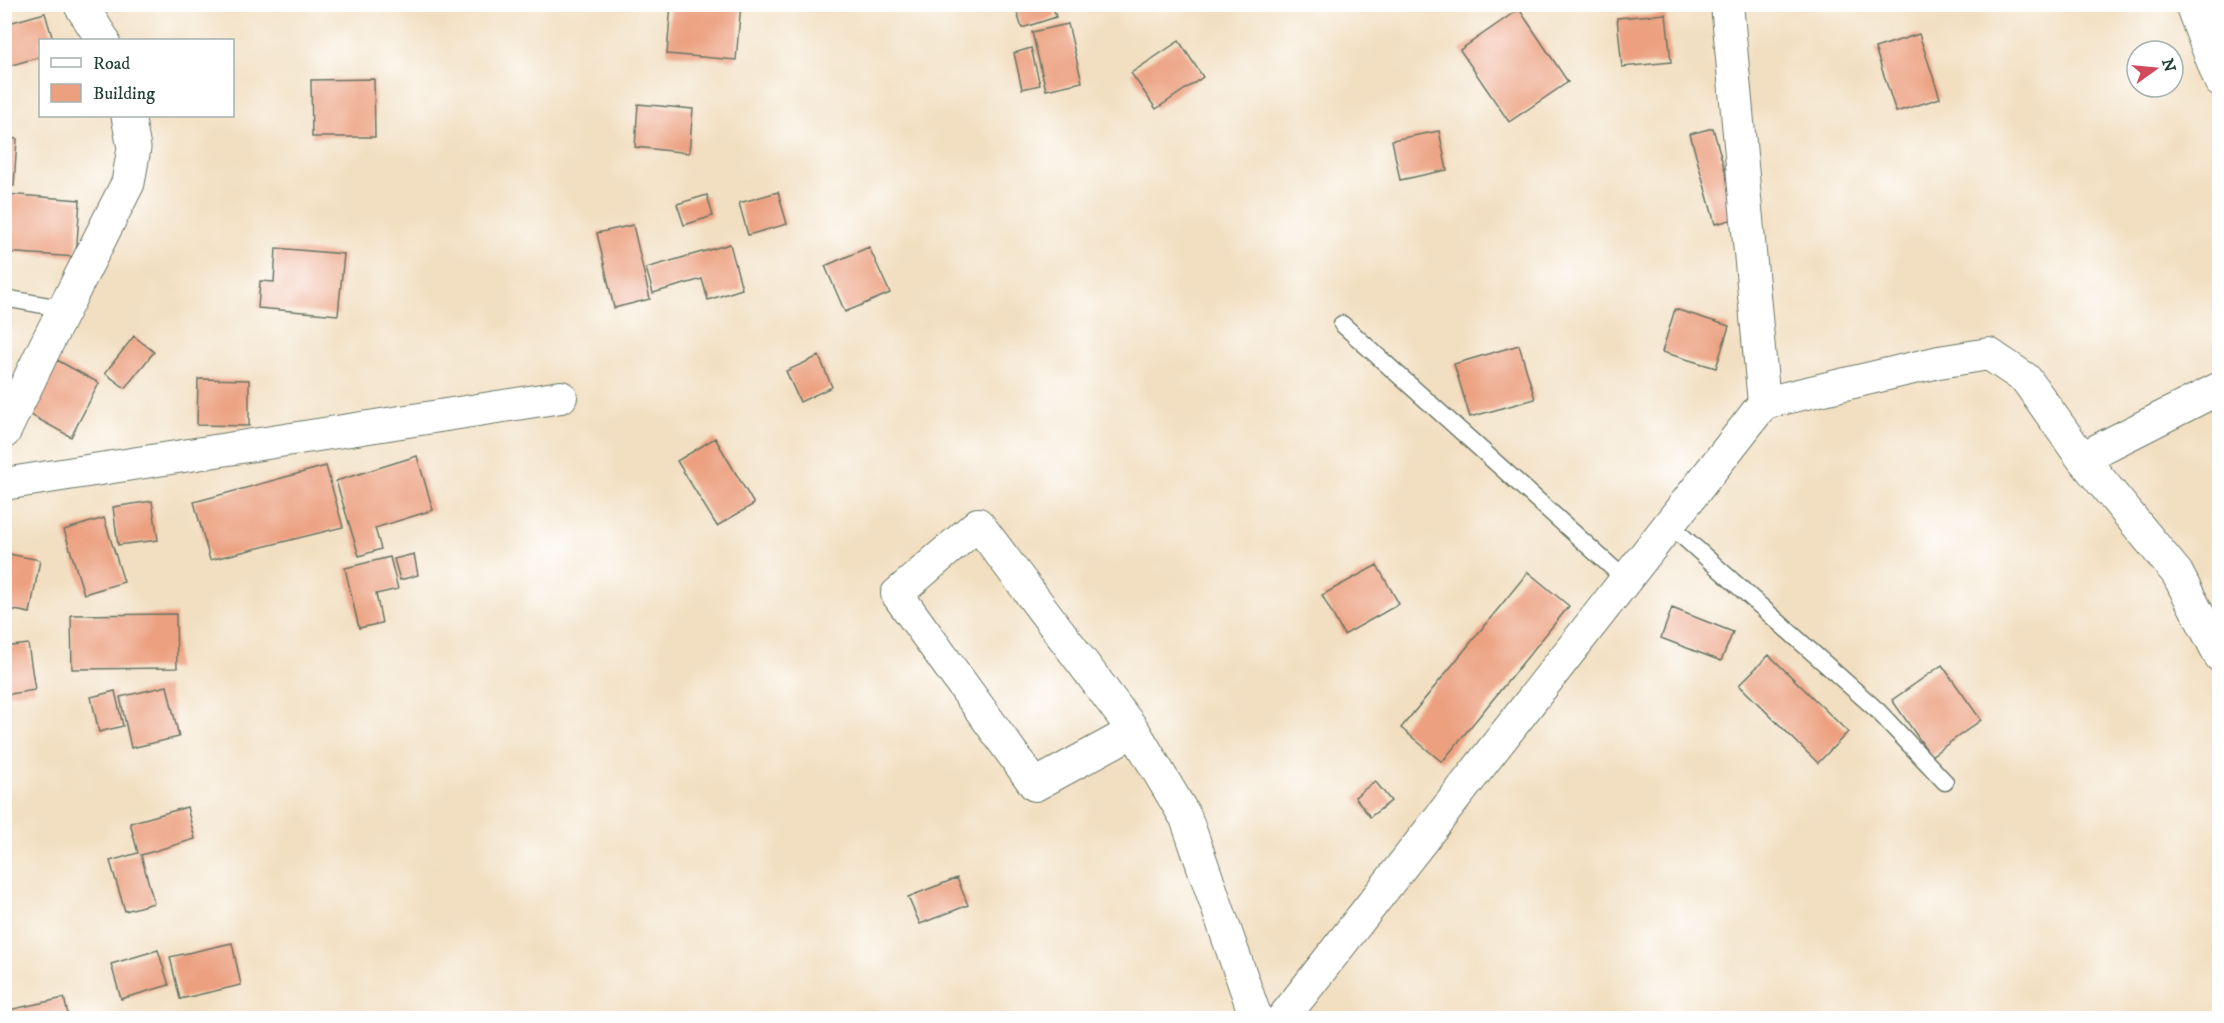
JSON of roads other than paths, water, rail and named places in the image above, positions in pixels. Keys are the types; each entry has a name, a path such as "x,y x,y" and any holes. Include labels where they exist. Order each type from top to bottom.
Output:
{"street":[{"path":"80,4 102,39"},
{"path":"1727,4 1764,403"},
{"path":"2191,4 2220,81"},
{"path":"4,432 45,346 129,183 134,147 128,117"},
{"path":"1283,1018 1626,580 1671,526 1764,403 1939,362 1989,354 2026,379 2082,458 2177,573 2220,656"},
{"path":"2082,458 2220,388"},
{"path":"4,484 561,397"},
{"path":"1134,731 1035,785 897,594 978,524 1134,731 1186,818 1256,1018"}],"lane":[{"path":"4,298 66,309"},
{"path":"1342,324 1626,580"},
{"path":"1671,526 1878,711 1945,782"}]}
